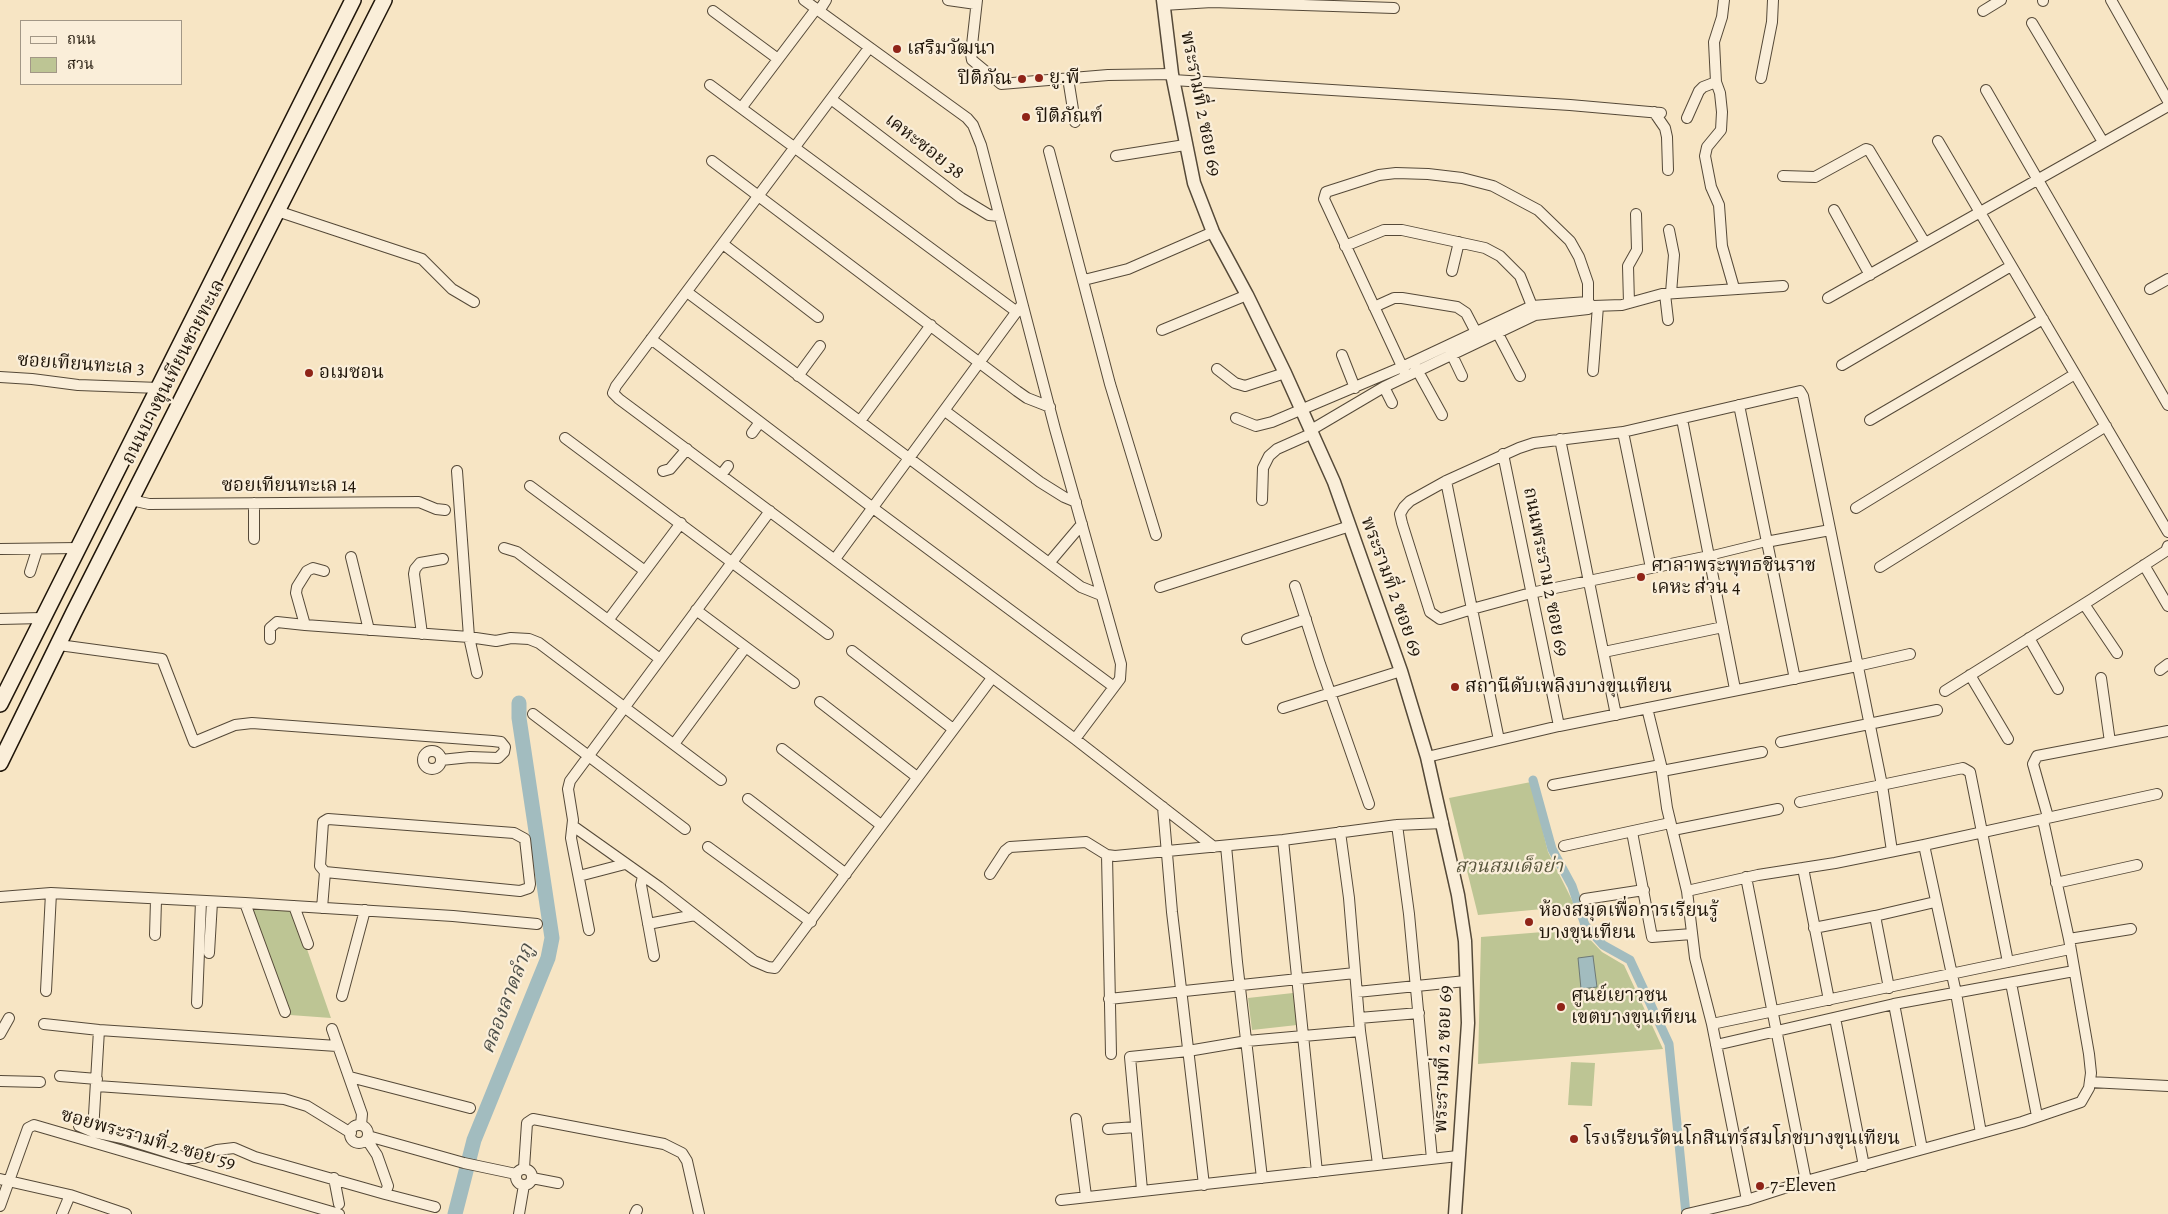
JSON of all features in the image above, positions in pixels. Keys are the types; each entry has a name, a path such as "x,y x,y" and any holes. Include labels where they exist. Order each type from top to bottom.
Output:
{"main road":[{"name":"ถนนบางขุนเทียนชายทะเล","path":"0,704 353,0"},
{"name":"ถนนบางขุนเทียนชายทะเล","path":"0,763 74,612 384,0"},
{"path":"51,600 62,613 74,612"},
{"path":"29,645 36,642 49,645 52,649 56,650"}],"street":[{"path":"804,0 967,118 973,125 981,145 1024,302 1050,407 1121,664 1122,674 1075,739"},
{"path":"742,108 778,59 826,0"},
{"path":"948,0 977,2 971,54 972,60 994,80 1005,85 1026,81 1108,75 1173,77 1657,112 1667,137 1668,170"},
{"path":"1724,0 1722,17 1714,42 1716,82 1720,93 1722,112 1721,130 1707,146 1705,156 1711,187 1719,205 1722,246 1734,288"},
{"path":"1761,78 1772,22 1773,0"},
{"path":"1983,10 2001,0"},
{"path":"2111,0 2168,101"},
{"path":"1163,2 1394,8"},
{"name":"พระรามที่ 2 ซอย 69","path":"1163,2 1173,77 1194,183 1213,232 1247,295 1312,431 1350,526 1402,671 1427,756 1458,895 1465,941 1468,1023 1455,1214"},
{"path":"713,11 778,59"},
{"path":"2032,23 2103,142"},
{"path":"869,48 616,386 613,393 1075,739 1214,847"},
{"path":"1068,78 1075,122"},
{"path":"1687,118 1703,87 1716,82"},
{"path":"710,85 1017,312"},
{"path":"1986,90 2168,405"},
{"name":"เคหะซอย 38","path":"831,99 961,198 989,215 999,216"},
{"path":"1828,298 2168,106"},
{"path":"1938,141 2168,532"},
{"path":"1116,156 1185,145"},
{"path":"1784,176 1815,177 1866,149 1869,150 1925,243"},
{"path":"1049,151 1110,384 1156,535"},
{"path":"712,161 1027,398 1050,407"},
{"path":"1404,371 1344,246 1324,199 1326,192 1379,175 1396,173 1428,174 1480,182 1501,190 1538,210 1570,241 1579,257 1588,283 1592,306 1593,371"},
{"path":"1834,210 1870,274"},
{"path":"276,212 422,259 452,289 474,302"},
{"path":"1629,303 1628,266 1637,250 1636,214"},
{"path":"1344,246 1384,230 1402,230 1485,248 1500,256 1520,276 1534,310"},
{"path":"1668,320 1668,294 1674,255 1669,230"},
{"path":"1084,280 1128,269 1213,232"},
{"path":"1452,271 1459,242"},
{"path":"723,244 818,316"},
{"path":"1842,365 2011,266"},
{"path":"2150,289 2168,279"},
{"path":"1236,418 1248,424 1264,425 1355,388 1404,371 1534,310 1629,303 1668,294 1783,286"},
{"path":"687,292 1081,587 1101,595"},
{"path":"1162,330 1247,295"},
{"path":"1374,307 1394,298 1457,307 1466,313 1478,336"},
{"path":"835,560 1024,302"},
{"path":"1415,366 1451,353 1478,336 1497,332 1534,310"},
{"path":"1870,420 2043,319"},
{"path":"860,421 931,325"},
{"path":"1497,332 1520,376"},
{"path":"651,339 873,508 1114,687"},
{"path":"798,376 820,346"},
{"path":"1451,353 1462,376"},
{"path":"1342,355 1355,388"},
{"path":"1415,366 1442,415"},
{"path":"1217,369 1235,382 1246,386 1285,373"},
{"path":"1262,500 1263,468 1269,456 1277,449 1312,431 1384,387 1404,371"},
{"path":"1856,508 2076,374"},
{"name":"ซอยเทียนทะเล 3","path":"0,377 78,385 159,388"},
{"path":"1384,387 1392,403"},
{"path":"1830,530 1531,593 1440,619 1430,612 1400,514 1410,501 1446,481 1503,454 1534,443 1623,432 1793,392 1800,392 1803,396 1870,725 1882,785 1892,851"},
{"path":"1739,405 1795,679"},
{"path":"945,411 1040,482 1076,502"},
{"path":"1682,419 1735,689"},
{"path":"752,433 760,422"},
{"path":"1880,567 2106,426"},
{"path":"1623,432 1651,568"},
{"path":"565,438 733,561 828,634"},
{"path":"1560,439 1616,715"},
{"path":"663,470 670,469 687,449"},
{"name":"ถนนพระราม 2 ซอย 69","path":"1503,454 1559,726"},
{"path":"721,475 728,466"},
{"path":"457,471 468,637 477,673"},
{"path":"1446,481 1499,740"},
{"path":"530,486 645,571"},
{"name":"ซอยเทียนทะเล 14","path":"131,500 149,504 419,502 436,509 445,510"},
{"path":"254,503 254,539"},
{"path":"589,930 571,838 573,826 569,785 588,756 770,511"},
{"path":"609,619 681,523"},
{"path":"1049,563 1082,524"},
{"path":"1160,587 1350,526"},
{"path":"1945,691 2166,551 2168,546"},
{"path":"0,549 78,548"},
{"path":"504,548 517,552 660,659"},
{"path":"30,572 38,550"},
{"path":"351,558 369,630"},
{"path":"422,634 414,574 420,563 443,559"},
{"path":"2144,565 2168,606"},
{"path":"305,626 296,593 297,587 308,570 313,568 324,571"},
{"path":"1296,586 1330,693 1369,804"},
{"path":"2084,604 2117,653"},
{"path":"696,610 794,683"},
{"path":"0,619 42,618"},
{"path":"1247,639 1306,619"},
{"path":"270,639 269,631 272,625 277,622 305,626 468,637 496,641 511,638 529,639 539,643 721,780"},
{"path":"1604,652 1723,627"},
{"path":"2029,638 2058,688"},
{"path":"674,744 745,648"},
{"path":"56,650 162,659 194,742 234,725 252,723 501,742 505,747 504,752 498,758 470,757 441,760"},
{"path":"852,651 953,729"},
{"path":"1427,756 1559,726 1910,654"},
{"path":"1283,708 1402,671"},
{"path":"1970,675 2008,739"},
{"path":"573,826 643,876 754,961 772,968 778,966 992,678"},
{"path":"2101,678 2110,742"},
{"path":"820,702 917,777"},
{"path":"1647,708 1662,768 1671,827 1687,891 1696,958 1712,1024 1747,1200"},
{"path":"1781,742 1937,710"},
{"path":"533,714 685,829"},
{"path":"1690,1213 1747,1200 2082,1102 2090,1082 2089,1054 2070,944 2033,764 2037,756 2168,731"},
{"path":"782,749 882,825"},
{"path":"1553,785 1762,752"},
{"path":"1800,802 1965,769 1972,774 2008,962"},
{"path":"1687,891 1746,877 1803,868 1983,833 2157,794"},
{"path":"748,799 846,874"},
{"path":"1164,807 1166,852 1180,991 1204,1185"},
{"path":"1564,846 1632,832 1778,809"},
{"path":"322,908 325,872 320,866 323,822 328,819 514,833 525,839 530,884 529,888 520,891 325,872"},
{"path":"990,874 1005,851 1010,847 1086,842 1107,855 1115,856 1283,840 1397,825 1443,823"},
{"path":"1397,825 1419,1013 1432,1158"},
{"path":"1340,832 1349,898 1360,1031 1378,1164"},
{"path":"1632,832 1653,939 1692,934"},
{"path":"1283,840 1302,1036 1318,1172"},
{"path":"1924,845 1956,993 1982,1132"},
{"path":"1226,846 1262,1178"},
{"path":"708,847 811,922"},
{"path":"1107,855 1110,1054"},
{"path":"579,876 626,864"},
{"path":"2056,883 2137,864"},
{"path":"1803,868 1829,1000"},
{"path":"643,876 641,885 654,956"},
{"path":"1746,877 1806,1182"},
{"path":"1585,899 1644,890"},
{"path":"46,991 51,893"},
{"path":"0,897 51,893 156,900 245,902 537,924"},
{"path":"156,900 156,935"},
{"path":"197,1003 201,902"},
{"path":"209,953 212,902"},
{"path":"245,902 285,1012"},
{"path":"1814,928 1935,902"},
{"path":"294,906 308,944"},
{"path":"342,996 365,910"},
{"path":"648,924 695,915"},
{"path":"1875,916 1889,988"},
{"path":"1712,1024 2008,962 2131,929"},
{"path":"1716,1046 1894,1004 2074,971"},
{"path":"1109,999 1355,973"},
{"path":"1357,992 1466,981"},
{"path":"2011,983 2037,1116"},
{"path":"1894,1004 1922,1149"},
{"path":"1359,1018 1419,1013"},
{"path":"0,1034 9,1018"},
{"path":"1835,1018 1864,1166"},
{"path":"44,1024 99,1030 337,1046"},
{"path":"332,1029 362,1114 361,1125"},
{"path":"93,1132 99,1030"},
{"path":"1142,1190 1130,1057 1188,1051 1247,1041 1360,1031"},
{"path":"60,1076 97,1082 284,1099 307,1106 351,1133"},
{"path":"350,1077 470,1108"},
{"path":"0,1081 40,1082"},
{"path":"2090,1082 2168,1086"},
{"path":"558,1182 516,1180 520,1171 527,1123 533,1119 664,1144 682,1153 687,1161 699,1214"},
{"path":"1076,1119 1086,1196"},
{"name":"ซอยพระรามที่ 2 ซอย 59","path":"0,1206 5,1180 28,1128 38,1125 339,1209"},
{"path":"368,1138 362,1143 356,1143 352,1140 351,1133 354,1127 361,1125 367,1129 368,1138 377,1154 388,1186 385,1194"},
{"path":"79,1126 93,1132 122,1138 186,1158 194,1158 217,1150 234,1148 255,1157 435,1207"},
{"path":"1108,1129 1136,1127"},
{"path":"368,1138 482,1168 530,1171 519,1214"},
{"path":"1061,1200 1458,1156"},
{"path":"334,1178 339,1209"},
{"path":"5,1180 70,1195 126,1214"},
{"path":"62,1214 70,1195"}],"green space":[{"name":"สวนสมเด็จย่า","path":"1531,782 1548,852 1575,906 1478,915 1449,798"},
{"path":"251,907 293,909 331,1018 290,1015"},
{"name":"ศูนย์เยาวชน เขตบางขุนเทียน","path":"1580,929 1602,952 1624,965 1663,1049 1478,1064 1481,937"},
{"path":"1293,993 1297,1025 1252,1030 1248,998"},
{"path":"1571,1062 1595,1063 1592,1106 1568,1105"}],"water":[{"path":"1593,956 1597,987 1581,989 1578,958"}],"waterway":[{"name":"คลองลาดลำภู","path":"455,1214 474,1140 548,958 552,938 519,718 519,703"},
{"path":"1533,780 1552,849 1572,886 1585,925 1603,945 1630,960 1669,1044 1686,1214"}],"place":[{"name":"เสริมวัฒนา","path":"897,49"},
{"name":"ยู.พี","path":"1039,78"},
{"name":"ปิติภัณ","path":"1022,79"},
{"name":"ปิติภัณฑ์","path":"1026,117"},
{"name":"อเมซอน","path":"309,373"},
{"name":"ศาลาพระพุทธชินราช เคหะ ส่วน 4","path":"1641,577"},
{"name":"สถานีดับเพลิงบางขุนเทียน","path":"1455,687"},
{"name":"ห้องสมุดเพื่อการเรียนรู้ บางขุนเทียน","path":"1529,922"},
{"name":"ศูนย์เยาวชน เขตบางขุนเทียน","path":"1561,1007"},
{"name":"โรงเรียนรัตนโกสินทร์สมโภชบางขุนเทียน","path":"1574,1139"},
{"name":"7-Eleven","path":"1760,1186"}]}
